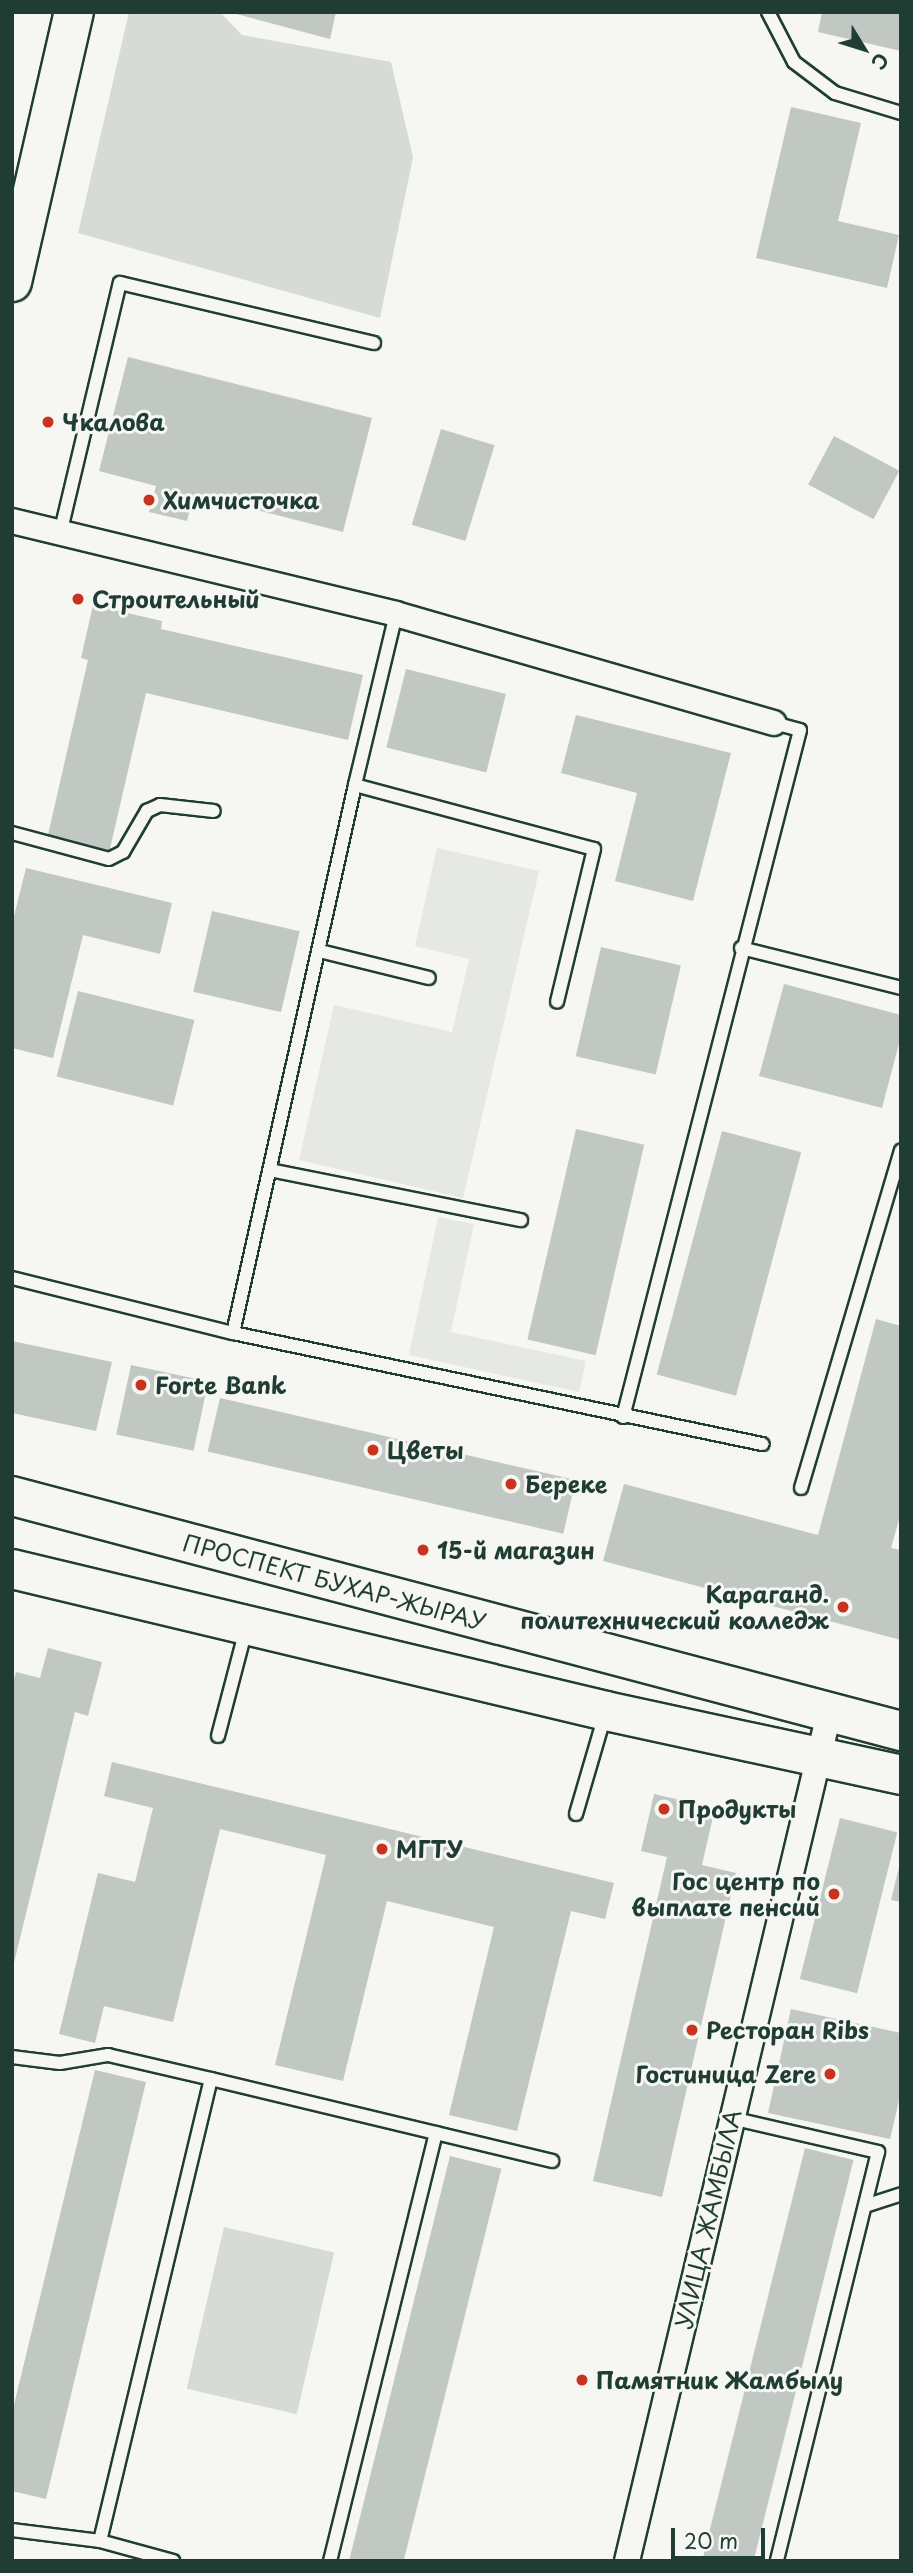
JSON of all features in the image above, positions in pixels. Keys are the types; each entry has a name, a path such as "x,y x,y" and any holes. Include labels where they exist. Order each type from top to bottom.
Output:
{"main road":[{"path":"12,282 74,12"},
{"name":"ПРОСПЕКТ БУХАР-ЖЫРАУ","path":"12,1496 901,1731"},
{"path":"12,1569 606,1711 901,1775"}],"street":[{"path":"12,521 396,614 774,723"},
{"name":"УЛИЦА ЖАМБЫЛА","path":"627,2561 818,1755 830,1714"}],"lane":[{"path":"768,12 794,62 835,93 901,113"},
{"path":"60,534 120,283 374,344"},
{"path":"233,1333 355,785 396,614"},
{"path":"623,1416 741,948 800,730 774,723"},
{"path":"355,785 594,849 556,1002"},
{"path":"12,833 109,859 123,852 147,811 160,805 214,811"},
{"path":"741,948 901,988"},
{"path":"320,950 429,978"},
{"path":"800,1488 901,1150"},
{"path":"270,1170 521,1220"},
{"path":"12,1278 233,1333 762,1444"},
{"path":"218,1736 247,1625"},
{"path":"576,1814 606,1711"},
{"path":"12,2057 60,2063 108,2055 552,2161"},
{"path":"100,2541 211,2079"},
{"path":"732,2118 878,2152 778,2561"},
{"path":"330,2561 436,2133"},
{"path":"865,2206 901,2194"},
{"path":"12,2530 100,2541 173,2561"}],"shaded area":[{"path":"129,12 220,12 242,35 391,62 413,157 380,318 78,233"},
{"path":"437,848 539,871 463,1198 299,1160 334,1005 452,1032 469,959 415,946"},
{"path":"438,1217 474,1224 451,1332 586,1361 579,1392 409,1355"},
{"path":"224,2227 334,2252 297,2414 187,2389"}],"building":[{"path":"229,12 336,12 330,39"},
{"path":"822,12 901,12 901,51 818,32"},
{"path":"791,107 861,123 838,221 899,235 887,288 756,258"},
{"path":"128,357 372,418 343,532 194,494 187,521 149,512 156,486 99,471"},
{"path":"441,429 495,445 465,541 412,525"},
{"path":"834,436 899,471 874,519 808,485"},
{"path":"93,605 162,621 161,629 363,675 348,740 146,693 109,853 47,839 88,660 81,658"},
{"path":"406,669 506,694 486,773 386,748"},
{"path":"576,715 731,753 693,901 615,881 637,793 561,773"},
{"path":"26,868 172,903 160,954 83,935 53,1058 12,1048 12,924"},
{"path":"212,911 300,931 281,1012 193,992"},
{"path":"601,947 681,965 656,1075 576,1056"},
{"path":"784,984 901,1015 901,1036 882,1108 759,1076"},
{"path":"78,991 194,1020 173,1105 57,1076"},
{"path":"576,1129 644,1145 596,1355 527,1339"},
{"path":"722,1131 801,1152 736,1396 657,1374"},
{"path":"876,1319 901,1326 901,1513 891,1548 901,1550 901,1640 603,1561 624,1484 818,1535"},
{"path":"12,1341 112,1362 96,1431 12,1413"},
{"path":"131,1365 208,1381 194,1451 116,1434"},
{"path":"220,1398 576,1480 563,1534 208,1452"},
{"path":"48,1648 102,1662 88,1716 75,1712 13,1967 12,1686 16,1672 40,1678"},
{"path":"112,1762 614,1883 605,1919 571,1911 517,2131 449,2115 494,1927 387,1901 343,2081 275,2065 326,1855 220,1829 173,2022 104,2006 95,2043 59,2034 98,1873 135,1882 153,1808 104,1796"},
{"path":"654,1794 715,1808 702,1865 736,1873 662,2197 593,2181 667,1857 641,1851"},
{"path":"840,1818 897,1832 857,1993 800,1979"},
{"path":"901,1863 901,1902 891,1900"},
{"path":"791,2009 901,2033 901,2092 890,2139 768,2113"},
{"path":"95,2070 146,2082 46,2499 12,2491 12,2413"},
{"path":"805,2148 854,2160 754,2561 702,2560"},
{"path":"450,2156 501,2169 404,2561 349,2561"}],"place":[{"name":"Чкалова","path":"48,422"},
{"name":"Химчисточка","path":"149,500"},
{"name":"Строительный","path":"78,599"},
{"name":"Forte Bank","path":"141,1385"},
{"name":"Цветы","path":"373,1450"},
{"name":"Береке","path":"511,1484"},
{"name":"15-й магазин","path":"423,1550"},
{"name":"Караганд. политехнический колледж","path":"843,1607"},
{"name":"Продукты","path":"664,1809"},
{"name":"МГТУ","path":"382,1849"},
{"name":"Гос центр по выплате пенсий","path":"834,1894"},
{"name":"Ресторан Ribs","path":"692,2030"},
{"name":"Гостиница Zere","path":"830,2074"},
{"name":"Памятник Жамбылу","path":"582,2380"}]}
